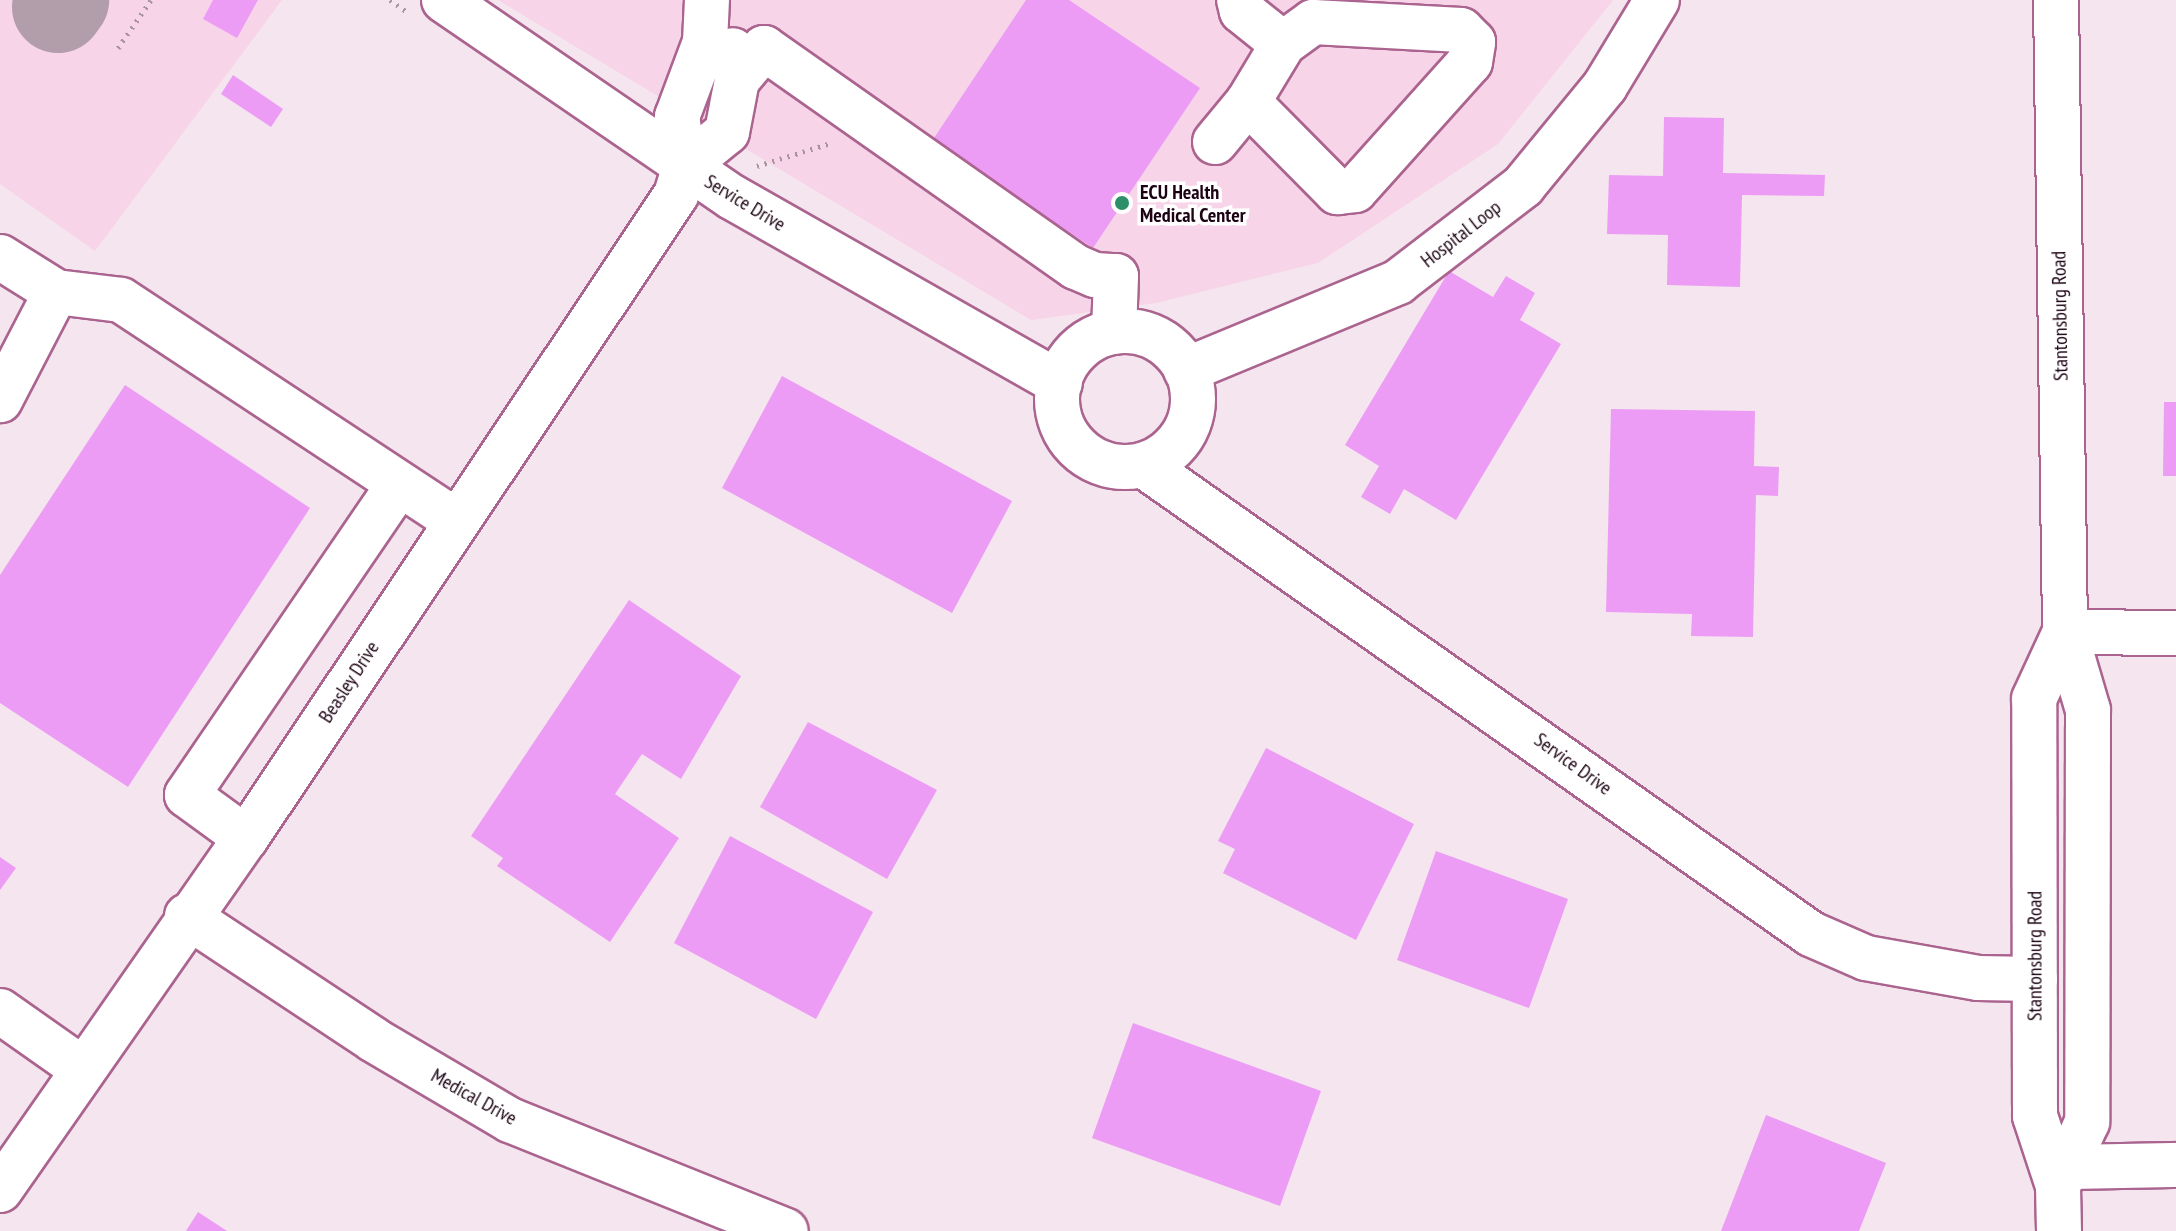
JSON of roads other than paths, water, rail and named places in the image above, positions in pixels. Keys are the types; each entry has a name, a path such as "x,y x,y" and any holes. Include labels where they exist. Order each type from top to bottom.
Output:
{"street":[{"path":"707,0 705,42 677,117 685,166 727,132 750,64"},
{"path":"725,0 750,64 1076,267 1095,275 1116,276 1114,332"},
{"path":"1239,0 1242,11 1283,44"},
{"name":"Hospital Loop","path":"1186,370 1398,282 1523,186 1605,86 1657,0"},
{"name":"Stantonsburg Road","path":"2056,0 2065,632 2088,710 2087,1122 2063,1177 2059,1231"},
{"name":"Service Drive","path":"455,3 685,166 1060,383"},
{"path":"1215,142 1248,102 1283,44 1313,22 1461,30 1473,42 1470,62 1355,190 1337,192 1248,102"},
{"name":"Beasley Drive","path":"0,1190 187,916 246,838 455,520 676,195 685,166"},
{"path":"0,257 56,292 121,300 455,520"},
{"path":"0,400 56,292"},
{"path":"1114,332 1157,339 1186,370 1192,388 1187,427 1161,457 1143,465 1110,465 1079,450 1061,424 1060,383 1077,351 1114,332"},
{"name":"Service Drive","path":"1143,465 1811,934 1866,958 1978,978 2035,979"},
{"path":"246,838 187,795 399,484"},
{"path":"2065,632 2176,633"},
{"name":"Stantonsburg Road","path":"2063,1177 2035,1116 2034,699 2065,632"},
{"name":"Medical Drive","path":"187,916 374,1040 510,1120 786,1231"},
{"path":"0,1011 81,1068"},
{"path":"2063,1177 2176,1165"}],"place":[{"name":"ECU Health Medical Center","path":"1122,203"}]}
